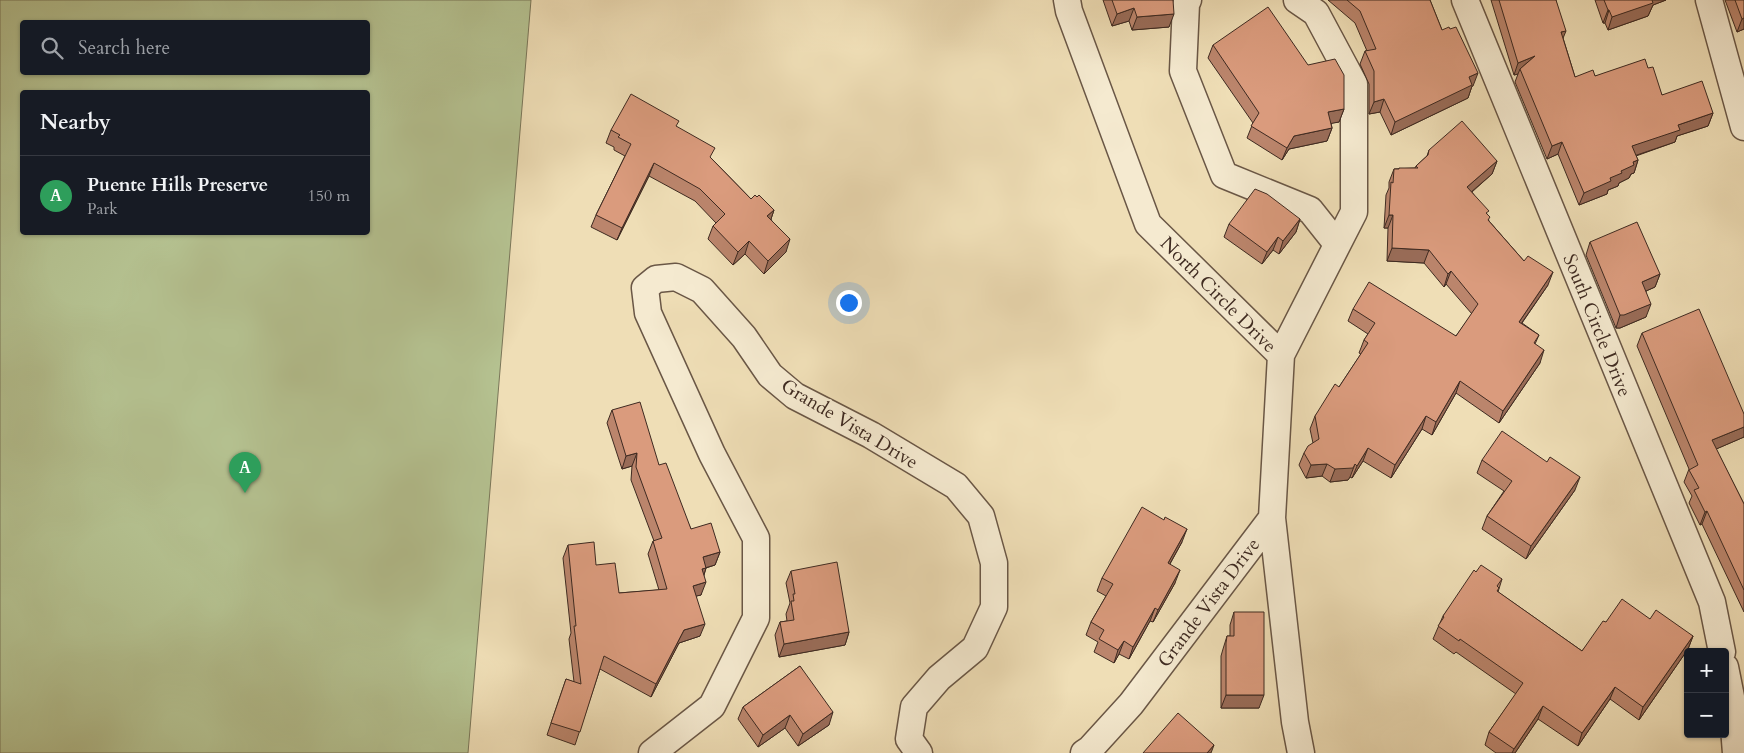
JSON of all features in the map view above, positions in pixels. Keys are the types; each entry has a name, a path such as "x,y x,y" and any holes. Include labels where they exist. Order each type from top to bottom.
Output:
{"street":[{"name":"North Circle Drive","path":"1067,0 1069,11 1148,224 1281,355 1272,518 1295,722 1301,753"},
{"path":"1188,0 1186,4 1183,71 1224,176 1310,210 1337,244"},
{"path":"1281,355 1354,212 1354,84 1316,13 1297,0"},
{"name":"South Circle Drive","path":"1465,0 1712,602 1721,648"},
{"path":"1709,0 1744,127"},
{"name":"Grande Vista Drive","path":"652,753 712,706 756,618 756,538 712,454 648,313 645,288 656,280 676,277 702,290 744,337 770,375 795,396 871,435 956,486 981,516 994,563 994,607 974,648 939,678 914,707 909,739 919,753"},
{"name":"Grande Vista Drive","path":"1084,753 1090,749 1131,704 1272,518"},
{"path":"1729,687 1736,753"}],"green space":[{"path":"0,0 531,0 468,753 0,753"}],"building":[{"path":"1112,0 1173,0 1174,14 1137,17 1134,8 1117,14"},
{"path":"1347,0 1430,0 1442,30 1456,27 1478,73 1469,77 1472,85 1395,122 1384,99 1374,102 1374,71 1365,51 1376,49 1360,11"},
{"path":"1499,0 1556,0 1566,31 1561,32 1575,77 1593,70 1595,76 1645,59 1648,68 1653,67 1662,95 1702,81 1713,113 1678,125 1680,130 1632,146 1638,160 1633,162 1634,165 1610,178 1611,181 1584,193 1562,142 1552,146 1520,69 1535,56 1518,63"},
{"path":"1604,0 1652,0 1653,3 1612,17"},
{"path":"1735,0 1744,0 1744,18 1742,19"},
{"path":"1268,7 1308,65 1335,59 1344,75 1344,109 1328,112 1332,128 1294,136 1287,148 1251,126 1259,113 1213,45"},
{"path":"631,94 679,121 676,126 715,148 710,157 751,199 755,195 757,197 759,195 774,210 767,216 790,239 768,261 749,241 738,252 713,226 725,214 700,189 654,163 622,228 596,215 631,144 618,137 620,135 611,130"},
{"path":"1462,121 1497,161 1467,187 1489,211 1486,213 1490,217 1488,220 1524,261 1528,256 1553,272 1519,322 1539,335 1534,343 1544,350 1503,411 1460,381 1436,422 1426,416 1395,465 1368,448 1357,466 1355,464 1353,468 1335,469 1327,464 1311,465 1304,453 1308,446 1319,439 1315,416 1335,384 1339,387 1368,343 1364,340 1375,323 1353,309 1369,282 1456,336 1478,304 1451,271 1448,274 1429,250 1392,248 1393,215 1389,215 1391,182 1393,183 1394,169 1418,168 1416,166 1428,155 1429,150"},
{"path":"1255,189 1267,194 1300,219 1283,241 1278,237 1267,252 1229,224"},
{"path":"1637,222 1660,274 1642,282 1651,304 1620,315 1590,242"},
{"path":"1699,309 1744,414 1744,427 1712,440 1744,504 1744,590 1707,511 1705,512 1694,490 1699,488 1689,470 1698,465 1642,333"},
{"path":"640,402 659,465 666,463 691,529 711,523 720,552 703,557 706,568 702,569 706,582 693,586 705,624 684,630 656,684 604,656 580,732 551,723 566,679 581,684 574,626 576,626 568,545 594,542 596,565 615,563 619,593 667,589 653,541 662,538 636,467 637,453 626,456 612,410"},
{"path":"1502,431 1547,462 1550,457 1580,477 1531,546 1487,516 1512,481 1482,460"},
{"path":"1142,507 1164,520 1165,517 1187,529 1168,563 1180,570 1158,610 1155,608 1133,647 1124,641 1118,650 1099,639 1104,630 1091,622 1113,584 1102,578"},
{"path":"837,562 849,632 784,644 780,622 794,620 791,601 794,601 793,594 795,594 791,571"},
{"path":"1481,565 1502,579 1497,586 1499,588 1497,591 1582,651 1603,621 1606,622 1622,599 1650,619 1656,610 1693,636 1643,707 1615,687 1582,733 1543,706 1514,749 1489,732 1523,683 1438,626 1474,570 1476,572"},
{"path":"1234,612 1264,612 1264,695 1226,695 1226,643 1227,636 1234,636"},
{"path":"800,666 833,712 803,734 790,715 763,735 743,707"},
{"path":"1178,713 1214,745 1207,753 1143,753"}],"place":[{"name":"Puente Hills Preserve","path":"245,493"}]}
